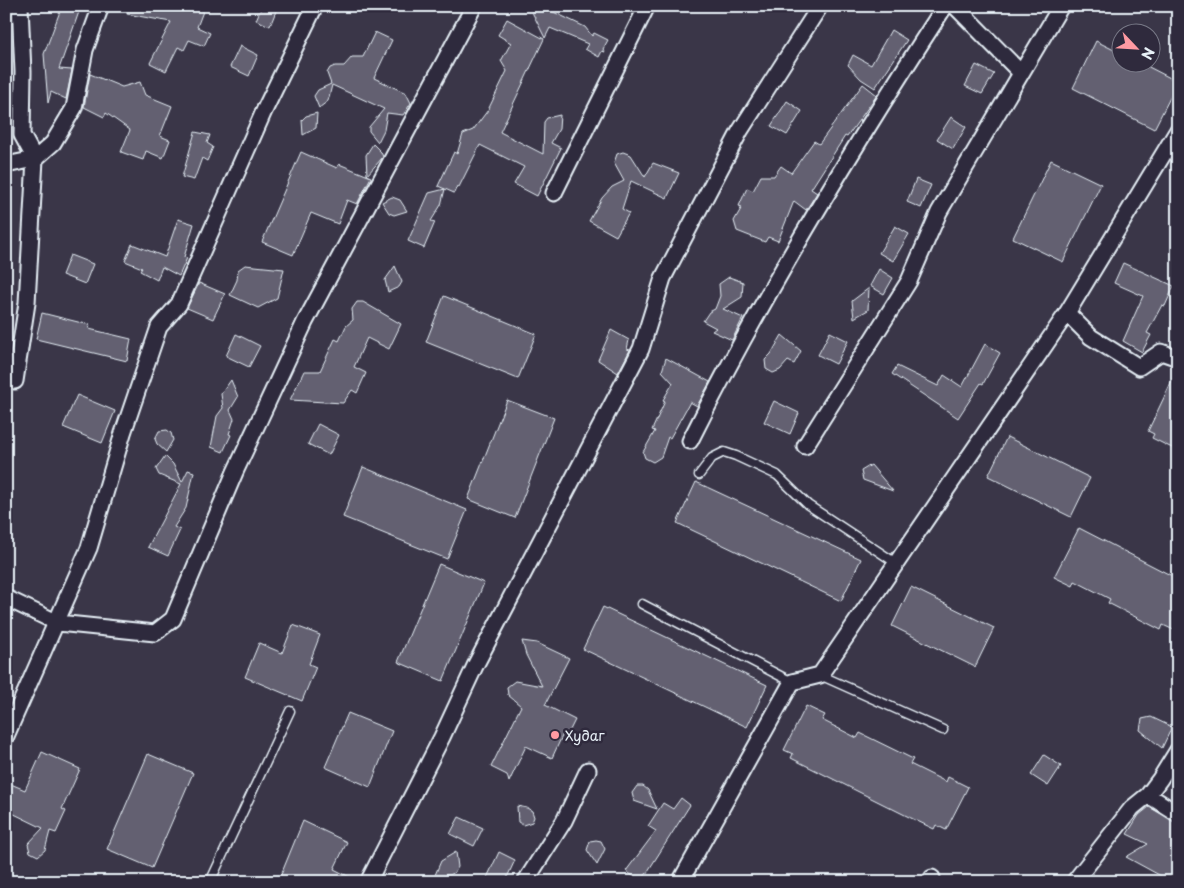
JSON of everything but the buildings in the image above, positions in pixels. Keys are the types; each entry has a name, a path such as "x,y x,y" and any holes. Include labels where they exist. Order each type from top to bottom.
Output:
{"street":[{"path":"15,380 28,303 35,159 22,134 23,72 20,6"},
{"path":"6,165 35,159 53,143 74,108 85,50 101,6"},
{"path":"6,736 58,623 89,548 123,433 159,327 178,304 264,111 315,6"},
{"path":"6,598 58,623 155,632 172,619 235,472 305,322 474,6"},
{"path":"554,193 648,6"},
{"path":"368,882 475,666 641,349 663,278 740,131 820,6"},
{"path":"690,441 724,374 793,249 945,6"},
{"path":"955,6 1021,73"},
{"path":"804,446 909,281 939,212 1061,6"},
{"path":"680,882 792,682 820,675 1067,313 1178,130"},
{"path":"1067,313 1091,337 1139,367 1161,352 1178,358"},
{"path":"1074,882 1132,808 1148,795 1178,750"},
{"path":"525,882 564,821 588,770"},
{"path":"1148,795 1178,814"}],"lane":[{"path":"699,474 712,458 724,452 736,456 777,475 808,505 896,563"},
{"path":"642,604 792,682"},
{"path":"820,675 943,730"},
{"path":"210,882 290,711"}],"place":[{"name":"Худаг","path":"555,735"}]}
